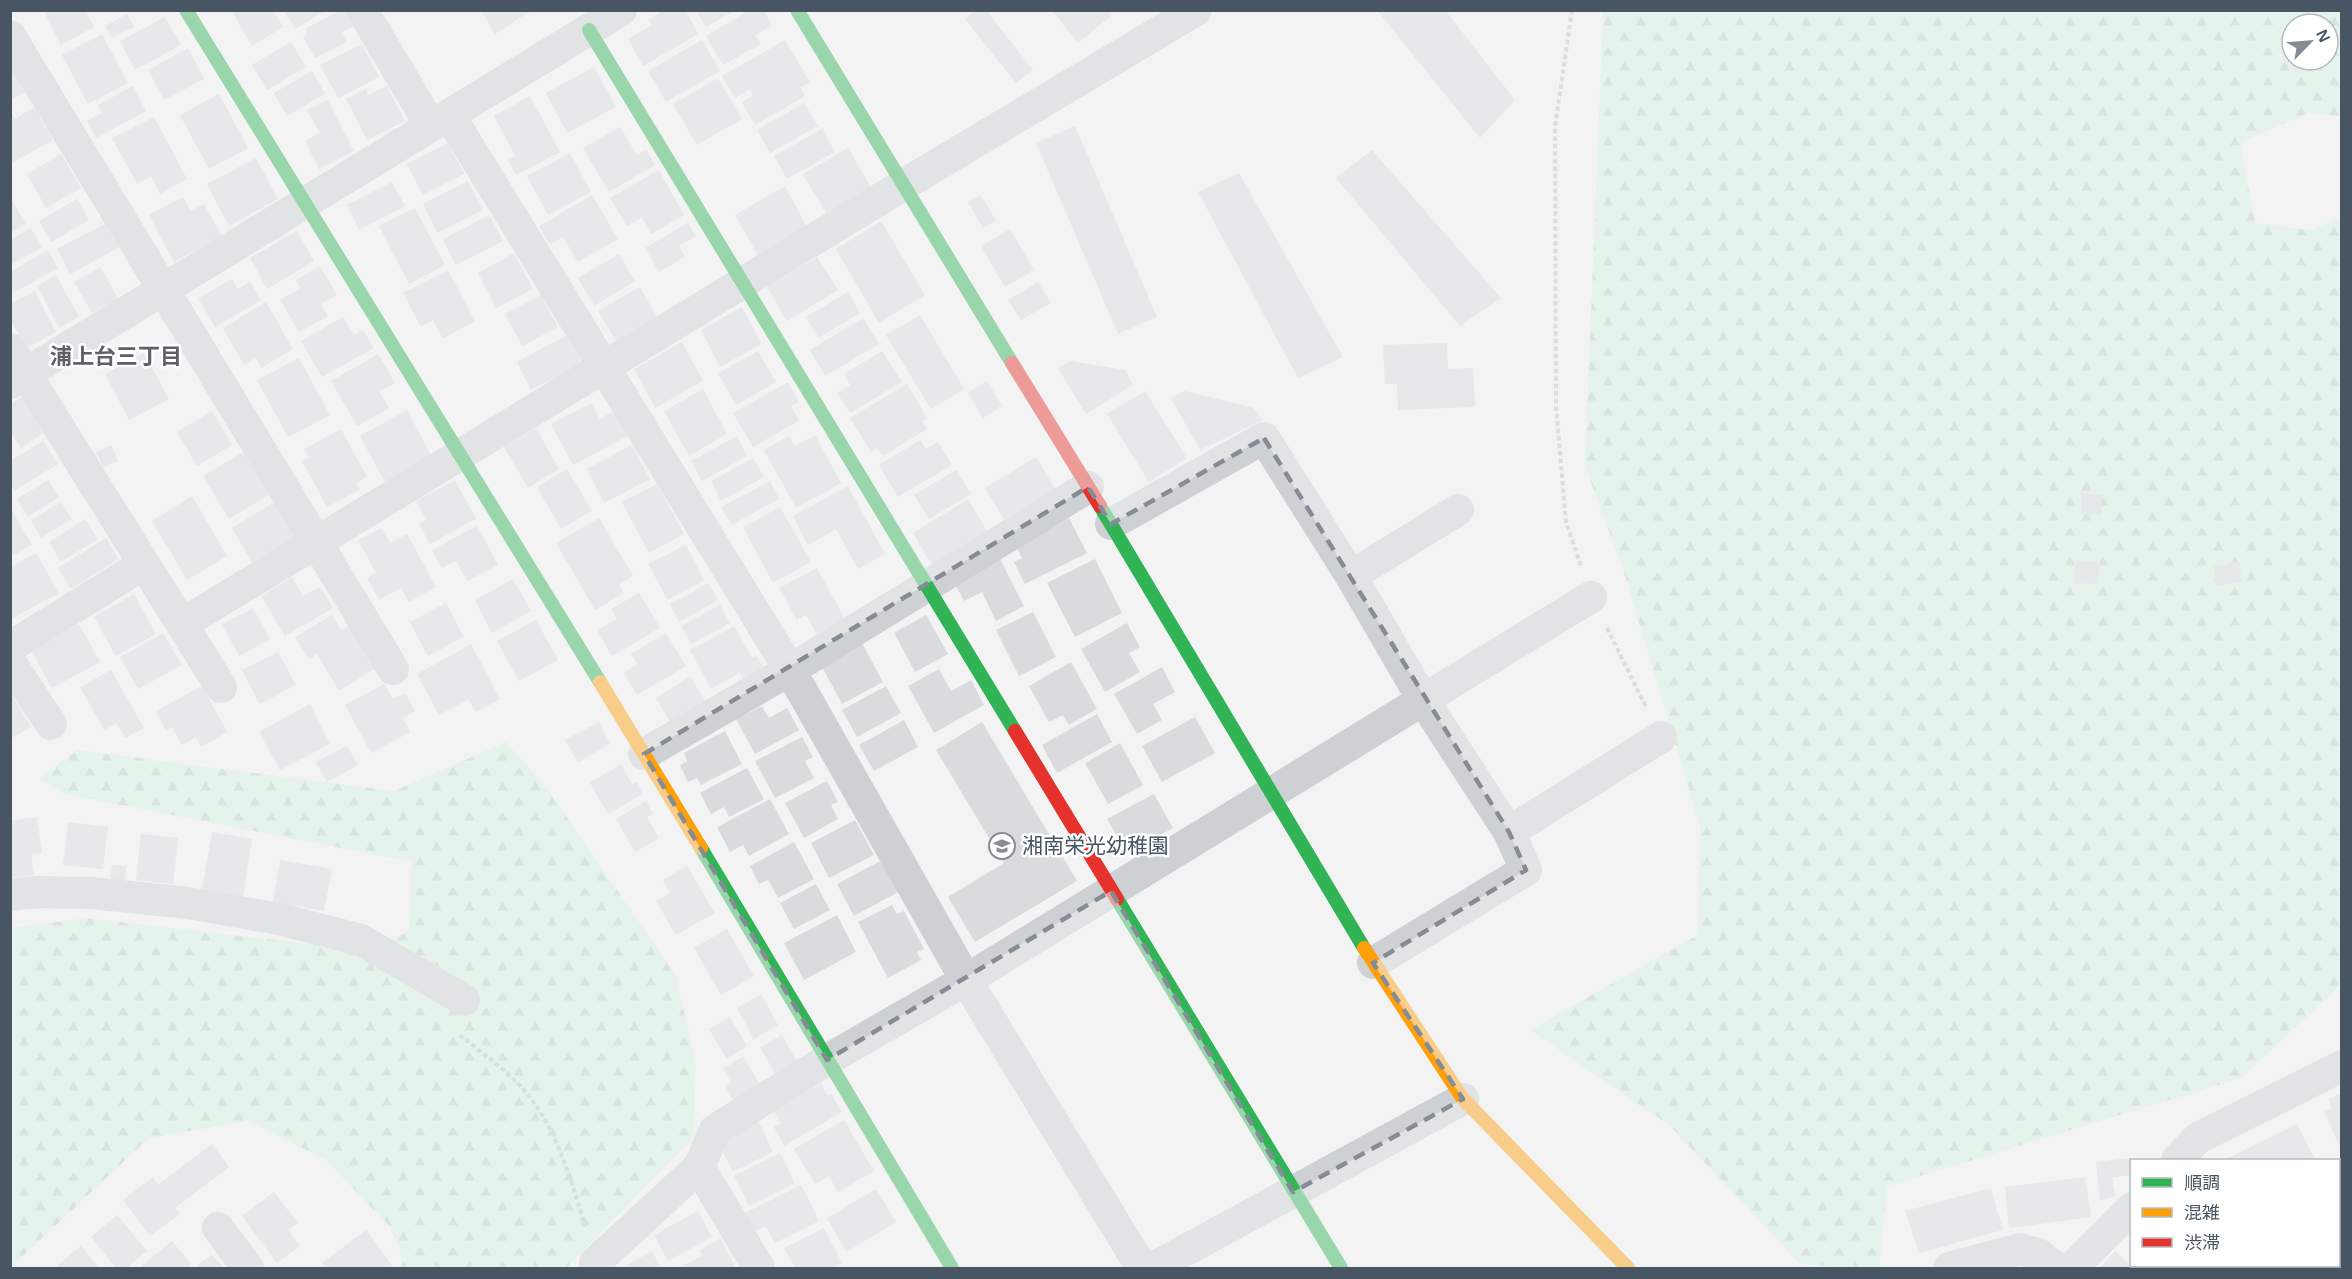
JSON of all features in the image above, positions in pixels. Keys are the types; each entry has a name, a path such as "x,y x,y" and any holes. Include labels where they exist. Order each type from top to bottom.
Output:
{"street":[{"path":"186,10 644,754 952,1269"},
{"path":"362,10 441,121 606,367 790,670 966,980 1142,1269"},
{"path":"221,687 144,564 15,368 164,289 621,10"},
{"path":"797,10 1111,524 1373,963 1463,1099 1628,1269"},
{"path":"182,624 905,184 1196,10"},
{"path":"589,30 1341,1269"},
{"path":"10,36 393,669"},
{"path":"1111,524 1264,438 1351,576 1423,700 1509,832 1526,870 1373,963"},
{"path":"644,754 790,670 1088,487"},
{"path":"1351,576 1458,510"},
{"path":"10,647 144,564"},
{"path":"595,1266 699,1167 715,1130 827,1059 966,980 1591,597"},
{"path":"10,662 51,724"},
{"path":"1509,832 1661,737"},
{"path":"10,895 38,892 91,893 188,903 279,919 361,940 464,1000"},
{"path":"2178,1159 2198,1138 2342,1066"},
{"path":"1153,1269 1463,1099"},
{"path":"699,1167 759,1269"},
{"path":"2072,1269 2130,1210"},
{"path":"218,1228 248,1269"},
{"path":"1949,1269 2020,1249 2038,1254 2056,1269"}],"path":[{"path":"1572,10 1555,127 1557,405 1566,522 1591,597 1661,737"},
{"path":"464,1000 452,1028 515,1082 535,1104 569,1169 595,1266"}],"highlighted area":[{"path":"1264,438 1509,832 1526,870 1373,963 1463,1099 1293,1192 1111,891 827,1060 644,754 1088,487 1111,524"}],"green space":[{"path":"1603,11 2341,11 2341,116 2308,113 2240,143 2255,223 2311,230 2341,217 2341,985 2241,1078 1887,1186 1879,1268 1800,1264 1669,1125 1530,1030 1698,935 1700,827 1624,572 1585,466"},
{"path":"506,742 547,788 676,976 696,1064 693,1138 566,1268 401,1268 402,1257 390,1227 326,1160 248,1121 149,1138 11,1267 11,928 86,918 371,951 409,931 412,862 65,794 39,779 77,750 394,791"}],"building":[{"path":"43,10 85,10 94,27 61,45"},
{"path":"231,10 273,10 283,27 252,46"},
{"path":"284,10 326,10 295,29"},
{"path":"341,10 346,10 354,26 342,32 347,42 315,58 303,37 307,34 305,29"},
{"path":"481,10 532,10 495,34"},
{"path":"664,10 685,10 698,34 643,66 628,39 652,25 648,20"},
{"path":"696,10 735,10 706,27"},
{"path":"750,10 764,10 772,26 755,35 761,44 723,65 706,36"},
{"path":"976,10 986,10 1033,70 1016,83 965,19"},
{"path":"1052,10 1109,10 1112,15 1078,43"},
{"path":"1377,10 1445,10 1515,100 1480,138"},
{"path":"127,14 134,27 112,38 105,26"},
{"path":"165,17 181,45 135,70 120,41"},
{"path":"102,34 128,83 88,104 62,55"},
{"path":"702,40 720,71 666,102 648,71"},
{"path":"785,40 810,82 800,87 805,96 755,125 742,102 753,95 750,89 735,98 722,76"},
{"path":"291,42 306,67 267,90 252,65"},
{"path":"362,44 379,77 338,98 320,65"},
{"path":"188,48 204,79 164,100 148,70"},
{"path":"10,62 28,90 10,101"},
{"path":"594,67 616,107 567,133 546,93"},
{"path":"312,71 325,94 287,116 274,93"},
{"path":"718,78 742,119 697,145 673,104"},
{"path":"133,86 146,111 96,138 87,121 102,113 98,105"},
{"path":"387,86 405,121 367,140 346,99 366,89 368,95"},
{"path":"219,94 248,148 209,169 180,115"},
{"path":"530,96 560,152 516,175 508,160 515,156 494,116"},
{"path":"328,100 354,151 319,169 305,141 320,133 307,110"},
{"path":"804,103 818,126 770,153 757,130"},
{"path":"34,107 53,140 10,164 10,111 15,119"},
{"path":"154,117 187,179 160,194 151,176 137,184 112,138"},
{"path":"1075,126 1157,317 1118,334 1036,143"},
{"path":"620,127 637,155 646,150 655,165 609,192 583,148"},
{"path":"822,129 835,152 787,179 774,156"},
{"path":"448,143 464,174 423,195 407,164"},
{"path":"848,148 871,187 826,213 803,174"},
{"path":"1372,150 1501,298 1460,326 1336,178"},
{"path":"570,153 591,192 548,215 527,176"},
{"path":"61,154 81,188 46,208 27,174"},
{"path":"256,158 278,199 229,226 207,184"},
{"path":"659,170 684,215 651,234 642,217 627,226 610,198"},
{"path":"1239,173 1343,357 1298,378 1198,192"},
{"path":"468,181 483,210 437,233 423,204"},
{"path":"392,182 405,206 359,230 347,205"},
{"path":"785,186 808,229 759,257 735,215"},
{"path":"592,195 618,239 578,262 563,237 550,245 539,226"},
{"path":"981,195 996,221 983,228 968,202"},
{"path":"10,197 26,224 10,233"},
{"path":"183,197 190,211 204,204 222,236 174,262 149,215"},
{"path":"77,199 89,220 51,242 39,221"},
{"path":"415,208 445,265 409,284 379,226"},
{"path":"489,215 503,241 456,265 443,239"},
{"path":"881,221 925,295 879,323 836,249"},
{"path":"107,223 120,247 70,274 57,249"},
{"path":"688,223 696,236 679,246 685,257 659,272 645,248"},
{"path":"31,228 42,247 10,265 10,240"},
{"path":"1010,229 1034,270 1005,287 981,246"},
{"path":"297,231 314,261 267,289 250,258"},
{"path":"48,250 58,268 10,295 10,272"},
{"path":"514,253 533,289 496,308 478,273"},
{"path":"619,254 635,281 594,306 578,278"},
{"path":"817,257 838,290 787,321 767,287"},
{"path":"320,266 337,295 321,304 328,316 299,332 280,300 300,288 296,280"},
{"path":"101,267 118,299 92,313 74,282"},
{"path":"448,270 475,321 443,339 433,320 421,327 403,293"},
{"path":"56,275 79,317 59,328 37,286"},
{"path":"232,279 238,289 250,281 261,300 215,327 198,298"},
{"path":"1038,282 1051,303 1021,320 1008,300"},
{"path":"640,287 659,321 618,344 598,311"},
{"path":"35,291 56,332 26,348 10,319 10,304"},
{"path":"848,292 860,313 818,338 806,317"},
{"path":"541,295 558,327 522,346 505,314"},
{"path":"266,302 293,349 261,368 256,358 244,365 223,328"},
{"path":"742,307 762,344 720,367 701,330"},
{"path":"920,315 964,389 931,409 886,335"},
{"path":"343,317 354,335 363,330 374,348 322,377 301,341"},
{"path":"863,318 879,344 825,376 810,350"},
{"path":"567,335 582,364 531,390 517,362"},
{"path":"682,342 703,381 655,408 634,369"},
{"path":"1447,343 1448,369 1473,368 1475,407 1398,410 1397,384 1385,384 1383,345"},
{"path":"758,351 776,382 736,405 718,373"},
{"path":"882,351 902,382 850,413 837,393 850,385 844,374"},
{"path":"144,353 169,399 129,420 105,374"},
{"path":"378,354 395,383 379,391 389,408 357,426 331,381"},
{"path":"299,358 330,415 288,437 257,380"},
{"path":"1070,361 1125,370 1133,385 1086,414 1058,368"},
{"path":"987,381 1002,406 983,418 968,393"},
{"path":"788,382 799,402 791,406 799,421 753,447 733,413"},
{"path":"907,384 927,418 922,421 927,429 883,456 877,448 871,452 850,418"},
{"path":"703,389 727,434 689,456 664,411"},
{"path":"1145,391 1187,458 1149,482 1107,414"},
{"path":"1185,391 1254,408 1263,420 1200,450 1171,398"},
{"path":"25,395 47,431 21,448 10,431 10,404"},
{"path":"591,403 600,419 614,411 628,436 573,465 551,424"},
{"path":"407,410 432,457 385,482 360,436"},
{"path":"212,411 232,445 197,466 177,432"},
{"path":"536,428 559,469 528,488 504,447"},
{"path":"341,429 367,477 356,483 360,490 327,507 302,461 309,458 304,449"},
{"path":"815,435 841,483 796,508 764,450 789,436 795,446"},
{"path":"737,436 747,456 702,481 691,461"},
{"path":"920,440 926,449 938,442 952,465 898,497 879,465"},
{"path":"43,441 58,464 15,490 10,483 10,461"},
{"path":"111,445 118,461 103,467 96,452"},
{"path":"632,445 650,479 604,503 587,469"},
{"path":"243,452 269,495 229,519 203,476"},
{"path":"1036,457 1055,489 1004,519 985,488"},
{"path":"753,458 764,477 721,501 711,481"},
{"path":"567,469 592,511 561,529 537,487"},
{"path":"956,470 971,494 929,519 914,495"},
{"path":"48,480 59,497 28,517 17,499"},
{"path":"455,480 476,519 430,544 419,524 426,520 416,501"},
{"path":"770,481 779,499 732,525 721,507"},
{"path":"657,484 684,534 649,553 622,502"},
{"path":"848,486 885,554 858,569 836,529 808,545 793,516"},
{"path":"2081,493 2102,495 2101,515 2081,513"},
{"path":"192,496 227,556 187,580 152,521"},
{"path":"968,499 988,533 933,567 913,533"},
{"path":"61,502 72,519 41,538 31,520"},
{"path":"274,502 296,538 253,564 232,528"},
{"path":"10,507 32,545 10,557"},
{"path":"780,507 811,562 773,583 743,527"},
{"path":"599,518 633,576 619,585 624,593 595,610 556,543"},
{"path":"1069,518 1087,553 1025,584 1014,562 1022,558 1016,545"},
{"path":"85,519 98,539 61,562 49,542"},
{"path":"477,526 498,565 467,581 456,561 442,568 432,550"},
{"path":"381,528 390,543 407,534 436,587 409,602 401,588 379,600 367,578 376,573 358,540"},
{"path":"106,538 119,559 71,589 58,568"},
{"path":"686,545 704,580 668,600 648,564"},
{"path":"36,553 59,593 11,619 10,567"},
{"path":"1000,559 1024,606 996,621 982,592 964,601 954,582"},
{"path":"1095,559 1122,613 1075,637 1047,583"},
{"path":"2076,561 2100,562 2098,584 2074,583"},
{"path":"2239,562 2242,582 2215,586 2214,566"},
{"path":"817,568 845,619 817,634 806,615 797,620 779,588"},
{"path":"292,577 303,596 320,587 333,608 285,636 261,596"},
{"path":"513,579 531,611 492,633 475,600"},
{"path":"708,583 718,600 679,622 670,604"},
{"path":"639,593 660,628 612,656 597,630 617,619 611,609"},
{"path":"134,594 156,634 116,656 94,617"},
{"path":"446,603 464,637 428,656 410,622"},
{"path":"720,605 730,623 691,644 681,626"},
{"path":"253,608 270,639 239,656 222,624"},
{"path":"1033,612 1056,657 1019,676 996,630"},
{"path":"332,615 341,630 350,625 376,668 339,691 317,654 309,659 295,637"},
{"path":"926,615 948,654 915,672 894,633"},
{"path":"536,620 558,660 519,681 497,641"},
{"path":"1127,623 1140,647 1129,653 1140,672 1105,692 1081,649"},
{"path":"79,624 100,662 52,688 31,650"},
{"path":"734,626 752,658 757,656 766,672 745,683 740,673 711,689 690,650"},
{"path":"163,633 182,665 138,689 120,657"},
{"path":"666,633 686,666 637,695 624,673 638,664 631,654"},
{"path":"862,643 883,682 842,704 821,665"},
{"path":"471,644 500,699 476,712 469,699 439,715 417,674"},
{"path":"278,652 296,685 260,704 242,670"},
{"path":"1071,662 1097,709 1069,725 1063,715 1049,722 1029,686"},
{"path":"1162,667 1175,692 1153,704 1162,720 1137,734 1114,694"},
{"path":"939,669 951,691 971,680 984,705 934,733 908,686"},
{"path":"111,670 144,728 125,738 117,723 104,730 80,687"},
{"path":"690,676 707,704 672,725 656,698"},
{"path":"384,684 393,699 405,693 415,711 403,718 410,732 371,753 345,705"},
{"path":"202,686 227,732 201,747 196,737 182,745 172,727 166,731 156,711"},
{"path":"886,686 901,713 857,737 842,710"},
{"path":"10,692 31,727 10,739"},
{"path":"310,704 330,744 280,770 259,732"},
{"path":"762,706 769,718 787,708 799,730 755,754 736,719"},
{"path":"1097,714 1112,742 1057,773 1042,745"},
{"path":"1195,717 1215,753 1162,782 1142,746"},
{"path":"904,720 918,747 874,771 859,745"},
{"path":"599,722 610,744 578,762 565,740"},
{"path":"982,722 1077,881 975,942 948,897 1004,863 936,750"},
{"path":"725,731 742,764 701,785 697,778 688,782 680,765 687,761 684,753"},
{"path":"802,737 813,757 805,761 814,778 775,798 755,761"},
{"path":"1120,743 1143,785 1108,804 1085,763"},
{"path":"347,746 358,765 327,782 316,762"},
{"path":"621,764 632,784 637,782 643,794 608,814 590,783"},
{"path":"747,768 764,799 729,817 724,807 711,814 700,793"},
{"path":"827,781 838,802 831,805 838,819 804,838 785,803"},
{"path":"1154,794 1173,828 1127,854 1107,819"},
{"path":"770,799 789,834 749,856 743,845 730,852 717,827"},
{"path":"646,801 653,814 647,817 659,838 635,852 616,819"},
{"path":"37,817 42,853 31,854 34,875 10,878 10,821"},
{"path":"855,820 874,855 829,878 811,843"},
{"path":"68,822 108,827 103,869 63,865"},
{"path":"212,832 252,839 243,897 202,889"},
{"path":"141,834 178,838 173,884 136,880"},
{"path":"794,842 814,879 778,898 768,880 759,884 750,866"},
{"path":"884,859 900,891 854,916 837,884"},
{"path":"280,860 332,869 324,911 273,902"},
{"path":"112,865 126,866 125,883 110,882"},
{"path":"687,866 715,913 676,935 656,901 670,893 663,880"},
{"path":"816,884 830,910 794,929 780,903"},
{"path":"892,905 897,914 904,911 924,949 917,952 921,960 888,978 858,922"},
{"path":"837,915 856,952 804,980 784,943"},
{"path":"727,929 754,976 721,995 694,948"},
{"path":"761,994 778,1025 754,1039 737,1008"},
{"path":"730,1017 747,1046 727,1059 709,1029"},
{"path":"782,1035 797,1061 775,1074 760,1047"},
{"path":"743,1056 760,1084 733,1100 725,1086 731,1082 723,1069"},
{"path":"821,1084 828,1096 831,1094 842,1112 784,1146 774,1127 781,1123 774,1110"},
{"path":"2342,1093 2342,1146 2340,1147 2324,1111 2332,1108 2328,1099"},
{"path":"758,1120 773,1152 733,1172 717,1141"},
{"path":"844,1120 874,1171 838,1192 829,1176 815,1184 794,1149"},
{"path":"2297,1124 2314,1159 2226,1159"},
{"path":"212,1144 229,1167 175,1208 180,1214 150,1236 123,1200 153,1177 158,1185"},
{"path":"780,1153 795,1183 749,1206 734,1176"},
{"path":"2130,1159 2130,1175 2112,1177 2115,1196 2100,1201 2096,1162"},
{"path":"2085,1177 2091,1217 2009,1228 2005,1187"},
{"path":"801,1185 819,1221 775,1243 766,1226 754,1232 745,1213"},
{"path":"1991,1188 2003,1230 1919,1253 1905,1211"},
{"path":"876,1189 896,1222 846,1252 827,1218"},
{"path":"274,1192 298,1223 288,1230 300,1246 277,1263 242,1216"},
{"path":"698,1211 712,1237 668,1261 654,1235"},
{"path":"117,1215 147,1251 126,1268 116,1268 91,1237"},
{"path":"824,1228 842,1263 830,1268 795,1268 784,1248"},
{"path":"366,1230 394,1268 326,1268 322,1263"},
{"path":"720,1239 736,1268 678,1268 703,1255 700,1250"},
{"path":"172,1241 191,1264 186,1268 139,1268"},
{"path":"81,1246 99,1268 54,1268"},
{"path":"652,1251 661,1268 621,1268"},
{"path":"2115,1251 2133,1268 2100,1268"},
{"path":"212,1254 224,1268 194,1268"},
{"path":"2152,1267 2206,1267 2205,1268"},
{"path":"2234,1267 2272,1268 2235,1268"},
{"path":"2290,1267 2335,1267 2332,1268 2288,1268"}],"traffic: fast":[{"path":"186,10 600,682"},
{"path":"797,10 1012,363"},
{"path":"589,30 1015,731"},
{"path":"1100,506 1364,948"},
{"path":"701,848 952,1268"},
{"path":"1117,899 1341,1268"}],"traffic: slow":[{"path":"600,682 701,848"},
{"path":"1364,948 1463,1099 1628,1268"}],"traffic: jam":[{"path":"1012,363 1100,506"},
{"path":"1015,731 1117,899"}],"place":[{"name":"湘南栄光幼稚園","path":"1002,846"}],"district":[{"name":"浦上台三丁目","path":"116,356"}]}
